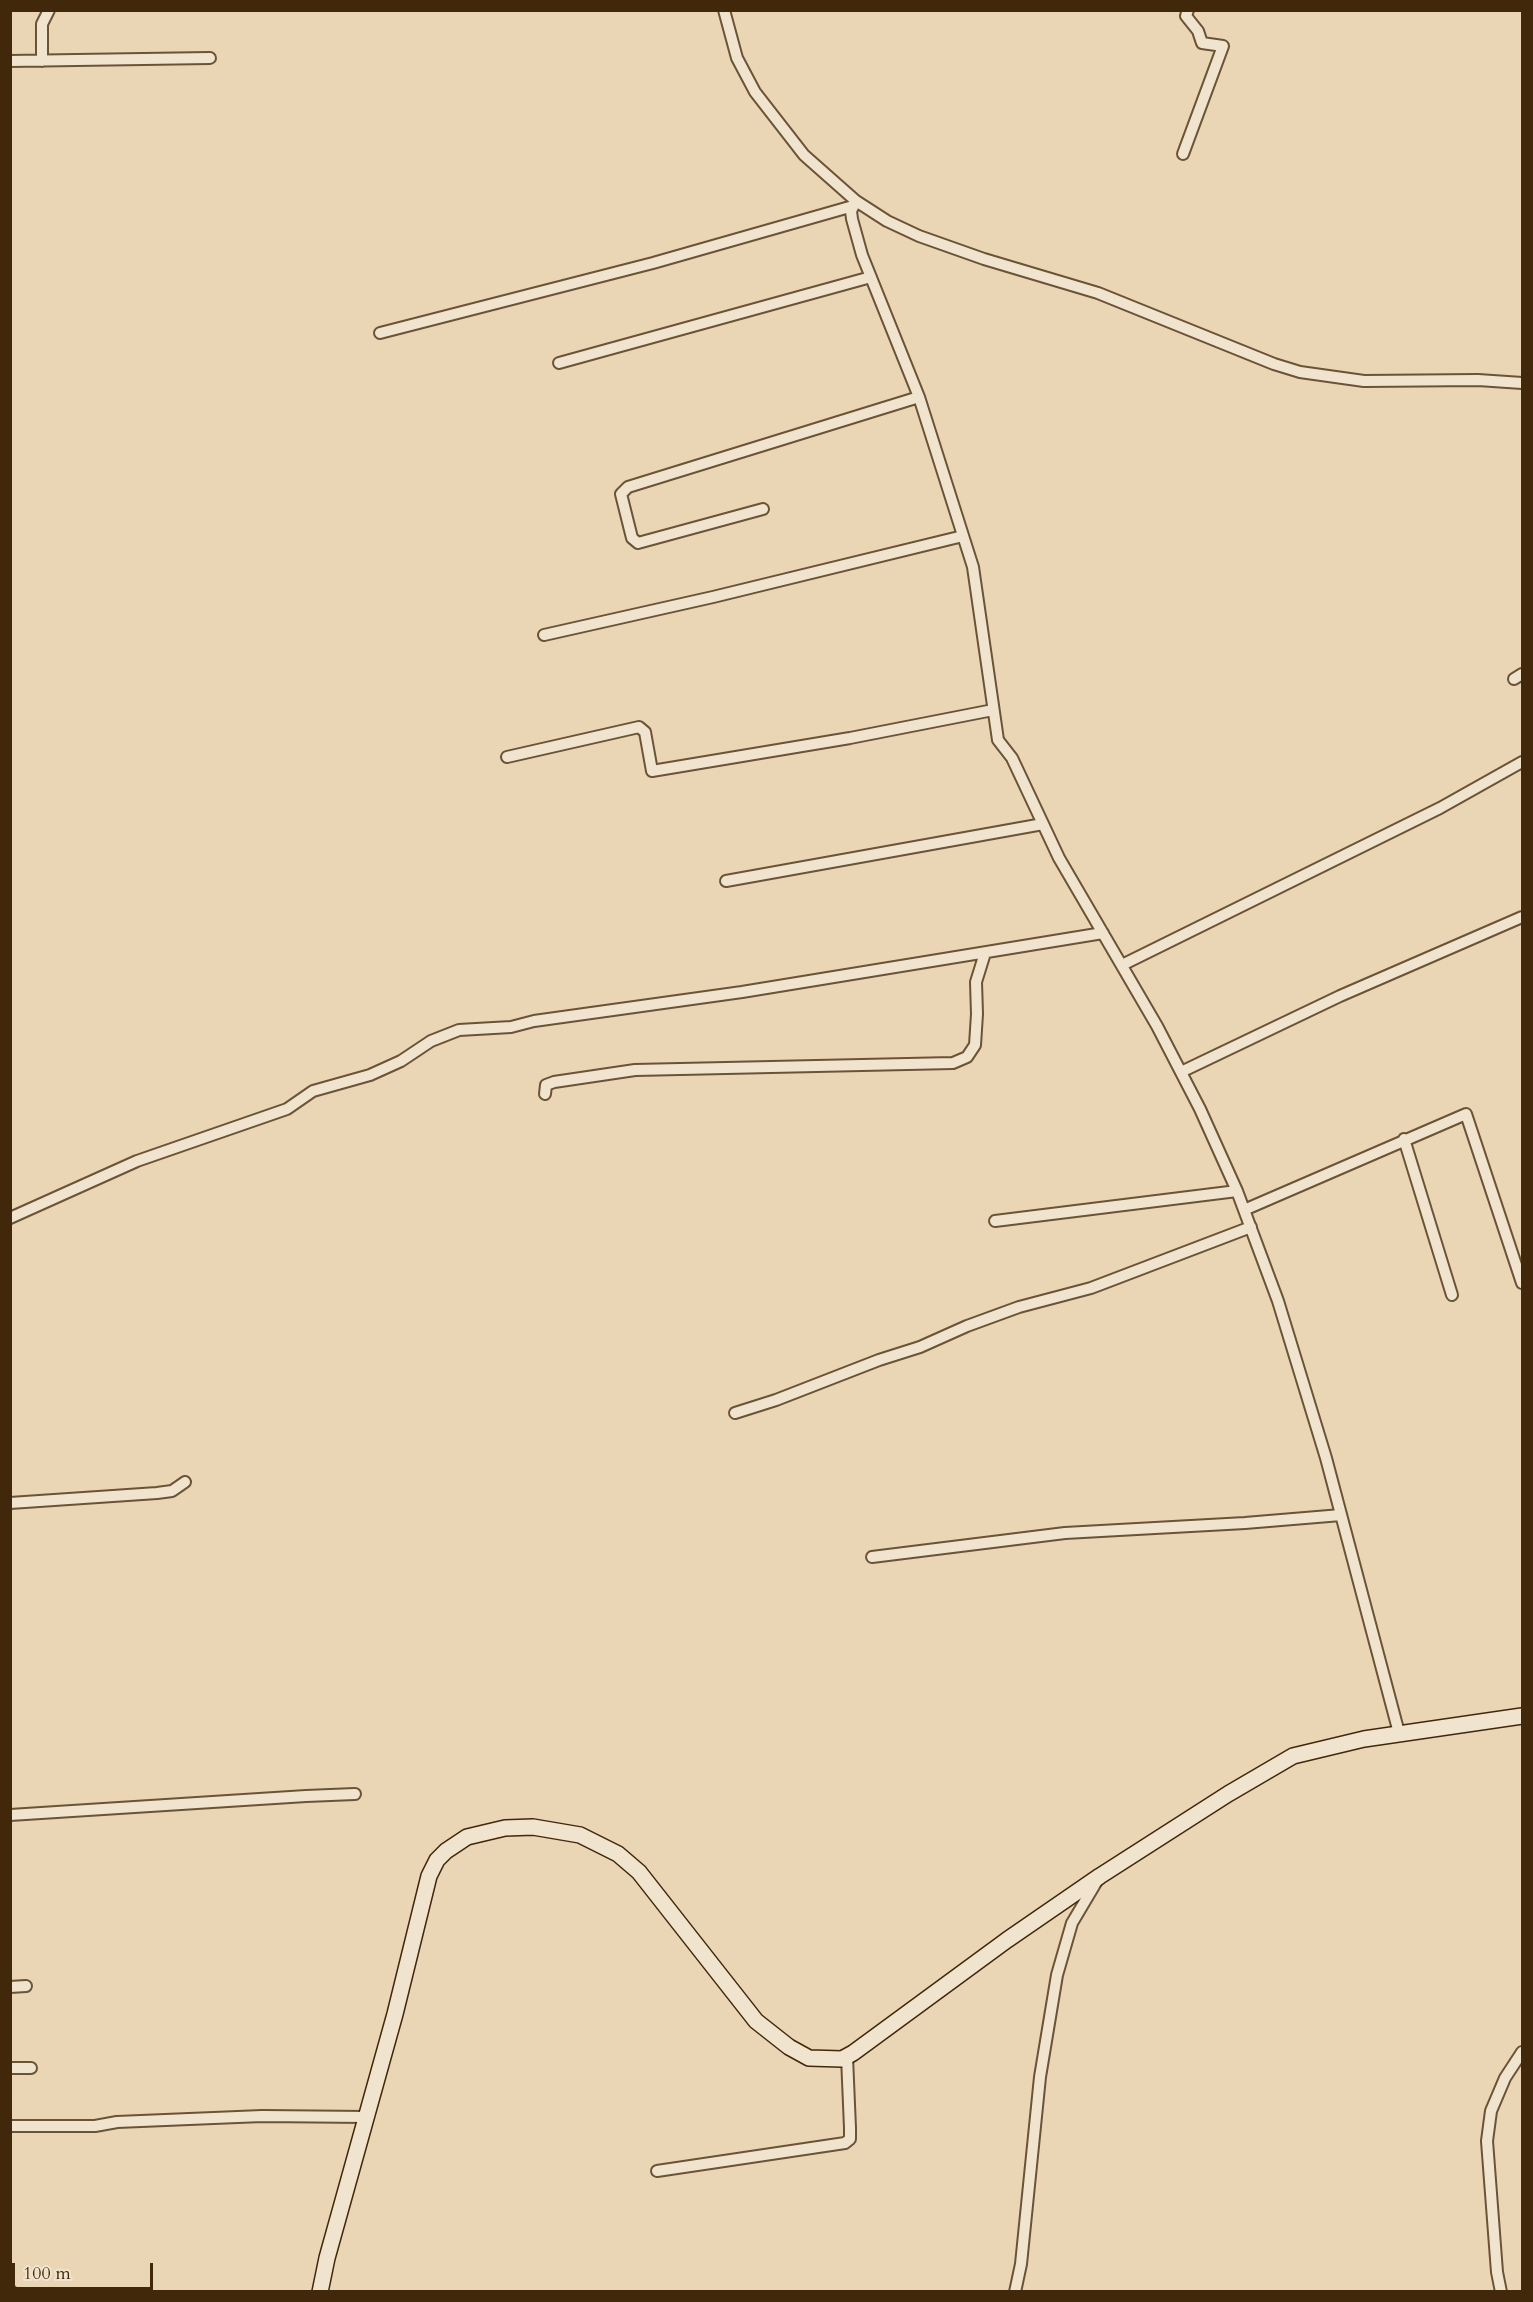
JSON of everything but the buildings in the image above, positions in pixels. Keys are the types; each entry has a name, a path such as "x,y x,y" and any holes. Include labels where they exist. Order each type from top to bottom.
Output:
{"street":[{"path":"42,61 42,24 49,10"},
{"path":"724,10 737,57 755,92 804,155 854,204 919,236 984,259 1098,293 1274,364 1300,372 1364,381 1478,380 1522,383"},
{"path":"1183,154 1223,46 1202,43 1198,31 1186,16 1188,10"},
{"path":"10,61 210,58"},
{"path":"854,204 851,216 853,226 919,397 973,567 998,740 1012,758 1059,858 1181,1072 1237,1191 1278,1300 1326,1458 1399,1733"},
{"path":"380,333 653,263 854,204"},
{"path":"559,363 871,277"},
{"path":"763,509 638,543 632,538 621,494 628,487 919,397"},
{"path":"544,635 713,597 963,536"},
{"path":"507,757 639,727 645,732 652,771 850,738 993,710"},
{"path":"1122,965 1440,808 1522,762"},
{"path":"726,881 1043,824"},
{"path":"1181,1072 1340,996 1522,917"},
{"path":"10,1218 137,1161 287,1109 313,1091 370,1075 401,1061 431,1041 459,1030 511,1027 534,1021 742,992 1103,933"},
{"path":"545,1094 546,1085 554,1082 635,1070 953,1063 967,1058 975,1045 976,982 985,953"},
{"path":"1244,1210 1466,1114 1522,1282"},
{"path":"1404,1139 1452,1295"},
{"path":"995,1221 1237,1191"},
{"path":"735,1413 920,1347 1019,1307 1090,1288 1251,1227"},
{"path":"10,1503 157,1493 172,1491 185,1482"},
{"path":"872,1557 1065,1533 1255,1523 1341,1515"},
{"path":"321,2292 327,2258 433,1868 446,1851 467,1837 505,1828 532,1827 580,1835 618,1854 639,1872 743,2006 765,2029 789,2047 809,2058 848,2057 1007,1940 1100,1876 1293,1756 1335,1744 1522,1716"},
{"path":"10,1815 355,1794"},
{"path":"1015,2292 1021,2264 1040,2077 1059,1966 1072,1923 1100,1876"},
{"path":"10,1986 26,1986"},
{"path":"1501,2292 1497,2272 1487,2141 1491,2111 1505,2078 1522,2052"},
{"path":"657,2171 845,2143 850,2139 848,2057"},
{"path":"10,2068 31,2068"},
{"path":"10,2126 95,2126 117,2122 262,2116 367,2117"}]}
